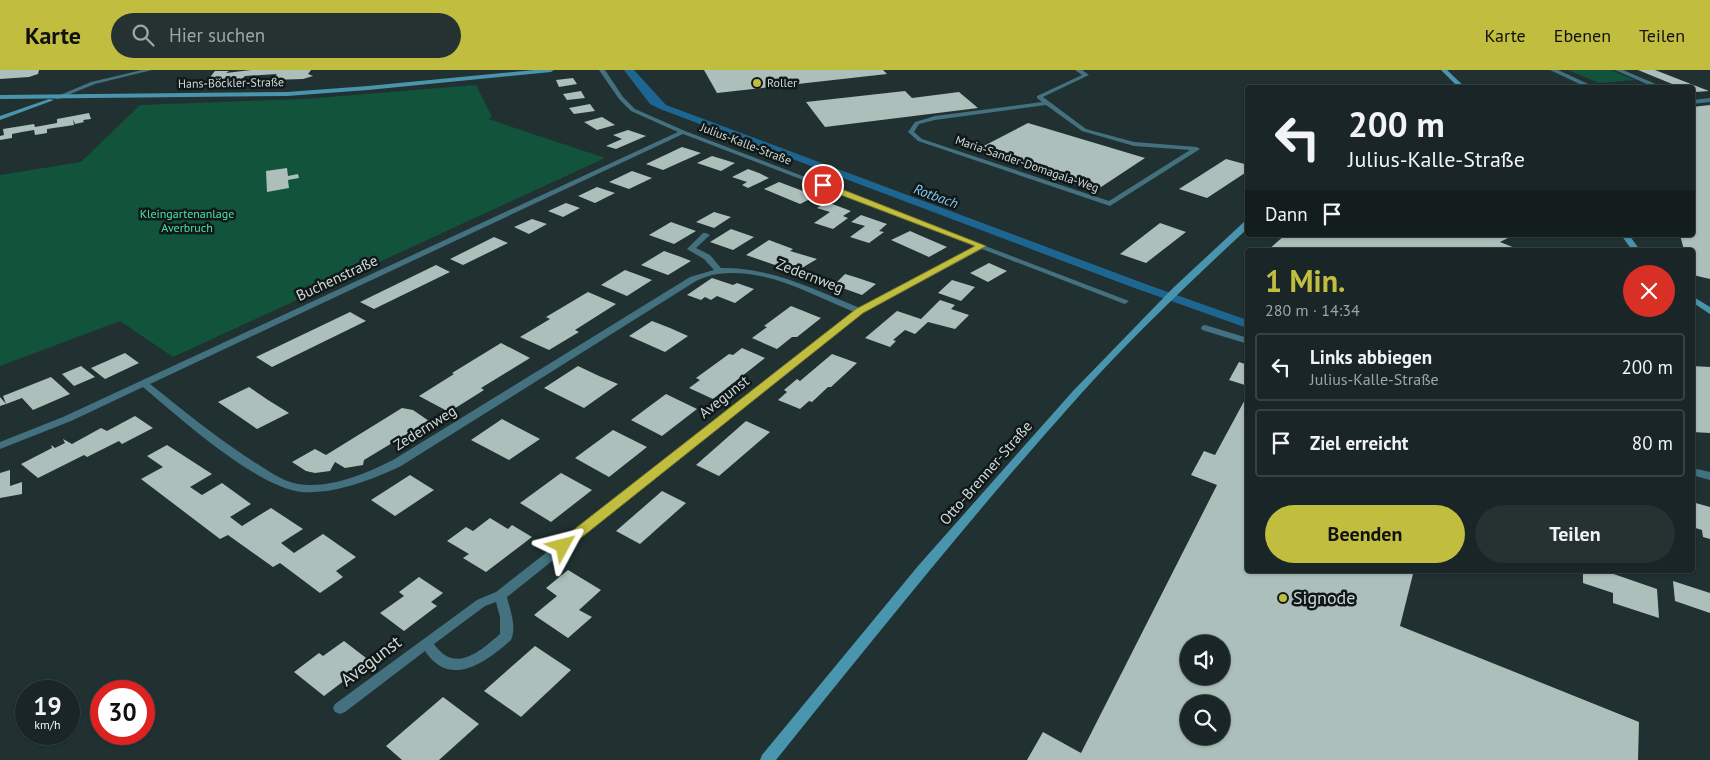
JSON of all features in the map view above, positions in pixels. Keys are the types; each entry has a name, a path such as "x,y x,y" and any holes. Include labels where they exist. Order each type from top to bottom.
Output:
{"main road":[{"name":"Hans-Böckler-Straße","path":"0,97 56,98 287,94 552,70"},
{"path":"1444,70 1460,85"},
{"path":"0,118 56,98"},
{"name":"Otto-Brenner-Straße","path":"766,760 928,562 1076,393 1161,304 1245,226"},
{"path":"1626,237 1635,248"},
{"path":"1695,300 1710,311"}],"street":[{"path":"56,98 93,83 149,70"},
{"name":"Julius-Kalle-Straße","path":"602,70 621,98 633,110 683,132 1125,300"},
{"path":"1048,103 1040,97 1086,75 1078,70"},
{"path":"1553,70 1587,85"},
{"path":"1618,70 1655,85"},
{"path":"1695,101 1710,100"},
{"name":"Maria-Sander-Domagala-Weg","path":"1048,103 1084,130 1134,144 1197,148 1110,204 920,140 911,132 917,123 935,118 1048,103"},
{"name":"Buchenstraße","path":"0,446 67,419 683,132"},
{"path":"706,235 691,249 708,257 719,271"},
{"name":"Avegunst","path":"340,708 481,603 500,595 860,311 982,246"},
{"name":"Zedernweg","path":"143,384 228,450 288,486 321,487 375,474 397,463 694,279 719,271 761,273 860,311"},
{"path":"1205,328 1245,340"},
{"path":"1695,472 1710,476"},
{"name":"Avegunst","path":"426,643 441,661 461,665 485,655 506,636 506,617 500,595"}],"green space":[{"path":"1568,70 1611,70 1635,80 1599,83"},
{"name":"Kleingartenanlage Averbruch","path":"476,85 492,117 488,119 605,158 173,357 120,321 0,366 0,175 81,162 140,105 304,99"}],"water":[{"path":"624,70 634,70 666,105 1245,319 1245,327 1129,286 650,104"}],"building":[{"path":"0,70 39,70 38,74 29,77 0,79"},
{"path":"251,70 311,70 308,74 313,76 303,79 271,80 277,74 245,76 241,80 207,81 215,71 229,71 226,73"},
{"name":"Roller","path":"704,70 883,70 887,74 717,93"},
{"path":"1638,70 1655,70 1694,85 1675,85"},
{"path":"573,78 577,84 559,87 556,80"},
{"path":"1695,86 1709,91 1695,92"},
{"path":"581,91 585,98 567,100 563,94"},
{"path":"905,91 912,98 959,92 978,108 825,127 806,102"},
{"path":"590,104 595,111 574,114 569,108"},
{"path":"1710,105 1710,279 1695,275 1695,248 1683,248 1681,237 1695,237 1695,107"},
{"path":"89,113 91,119 83,120 84,122 75,124 73,119 74,125 47,129 47,133 35,135 34,130 12,134 12,138 0,140 0,136 4,135 3,129 34,124 35,127 57,123 57,119"},
{"path":"602,117 615,125 597,130 584,122"},
{"path":"1028,123 1145,158 1098,189 978,149"},
{"path":"628,130 646,136 616,149 606,146 622,139 613,135"},
{"path":"682,147 701,153 663,170 646,164"},
{"path":"712,156 735,163 721,171 697,163"},
{"path":"1226,159 1245,164 1245,173 1207,198 1179,189"},
{"path":"287,168 288,176 298,174 299,178 288,180 289,188 267,192 266,171"},
{"path":"748,169 769,178 748,188 742,185 747,182 732,177"},
{"path":"632,171 652,178 629,189 609,182"},
{"path":"779,182 816,196 800,204 764,189"},
{"path":"597,187 615,193 595,203 578,196"},
{"path":"827,202 851,211 843,216 848,218 833,229 814,223 830,212 817,208"},
{"path":"566,203 580,208 563,217 548,211"},
{"path":"714,212 731,217 714,228 696,222"},
{"path":"861,215 887,224 879,231 884,232 869,243 850,237 865,226 851,222"},
{"path":"532,219 547,224 529,234 514,227"},
{"path":"671,222 696,231 674,244 649,235"},
{"path":"1160,223 1186,232 1146,263 1120,254"},
{"path":"731,229 754,237 733,250 710,242"},
{"path":"910,231 947,247 929,257 891,240"},
{"path":"494,237 508,243 463,265 450,259"},
{"path":"1283,237 1510,237 1500,242 1515,248 1270,248"},
{"path":"769,240 793,249 790,251 817,259 795,272 746,255"},
{"path":"664,251 691,261 668,275 641,265"},
{"path":"989,263 1007,271 988,282 970,273"},
{"path":"436,265 450,272 374,309 360,302"},
{"path":"625,270 652,280 627,296 601,285"},
{"path":"845,274 876,284 862,295 834,285"},
{"path":"712,278 754,289 735,303 717,296 711,300 705,297 701,300 687,295"},
{"path":"952,280 975,287 961,301 938,293"},
{"path":"588,292 616,304 575,330 579,332 549,350 520,337 550,319 546,317"},
{"path":"940,300 955,305 951,309 969,315 955,329 928,322 915,334 905,330 893,340 896,341 890,347 865,338 897,311 921,319"},
{"path":"791,306 821,318 797,337 792,337 777,349 752,338 767,327 764,326"},
{"path":"350,312 366,321 272,367 256,357"},
{"path":"652,321 688,336 665,352 629,336"},
{"path":"501,343 530,358 481,388 484,390 449,412 419,396 454,374 452,373"},
{"path":"742,348 765,358 713,399 689,388 700,380 696,378 729,354 733,355"},
{"path":"125,353 139,363 105,379 91,368"},
{"path":"832,354 857,363 831,387 828,387 812,402 809,401 800,409 778,400 787,392 784,390 797,379 800,381"},
{"path":"1239,362 1245,364 1245,385 1229,380"},
{"path":"81,366 95,377 74,386 62,374"},
{"path":"578,366 618,384 584,408 544,388"},
{"path":"1695,366 1710,367 1710,433 1695,432"},
{"path":"51,377 70,394 33,410 22,398 6,404 3,396"},
{"path":"249,387 289,413 257,429 218,402"},
{"path":"666,394 697,409 662,436 631,420"},
{"path":"0,397 6,404 0,406"},
{"name":"Signode","path":"1245,400 1245,573 1413,573 1400,626 1639,722 1638,760 1027,760 1043,732 1081,753 1217,485 1191,475 1204,451 1215,455"},
{"path":"402,408 413,410 429,421 429,423 417,428 364,460 363,465 345,468 335,462 330,471 315,473 306,471 292,462 315,449 326,455"},
{"path":"135,416 153,428 122,444 119,441 87,457 84,455 38,478 21,464 52,448 51,445 55,448 65,443 63,439 72,444 101,428 107,431"},
{"path":"502,419 540,439 509,460 471,440"},
{"path":"746,421 770,432 719,476 696,465"},
{"path":"613,430 647,447 609,477 575,458"},
{"path":"167,445 212,474 190,487 202,495 222,483 251,504 230,517 242,526 271,508 303,529 281,543 294,553 323,534 356,557 336,571 343,577 320,593 280,563 273,567 228,535 220,539 141,479 163,467 147,456"},
{"path":"10,470 10,486 22,482 22,494 0,498 0,473"},
{"path":"561,473 592,490 551,522 520,503"},
{"path":"410,475 434,490 395,516 371,500"},
{"path":"662,491 686,503 640,544 616,531"},
{"path":"1695,503 1710,507 1710,539 1703,537 1702,530 1695,528"},
{"path":"490,518 508,529 512,525 532,537 486,572 463,558 469,554 447,541 466,527 473,531"},
{"path":"568,570 601,590 579,610 592,617 568,638 534,615 557,596 546,588"},
{"path":"1583,573 1611,573 1657,589 1659,618 1613,603 1613,593 1583,583"},
{"path":"419,577 443,593 431,602 437,606 404,631 380,613 404,596 399,592"},
{"path":"1673,581 1710,593 1710,613 1675,601"},
{"path":"344,641 370,661 324,696 294,672 319,653 323,656"},
{"path":"535,646 571,670 521,717 484,691"},
{"path":"443,697 479,724 439,760 402,760 386,746"}],"place":[{"name":"Roller","path":"757,83"},
{"name":"Signode","path":"1283,598"}],"route":[{"path":"563,546 860,311 982,246 823,185"}],"water label":[{"name":"Rotbach","path":"936,196"}]}
